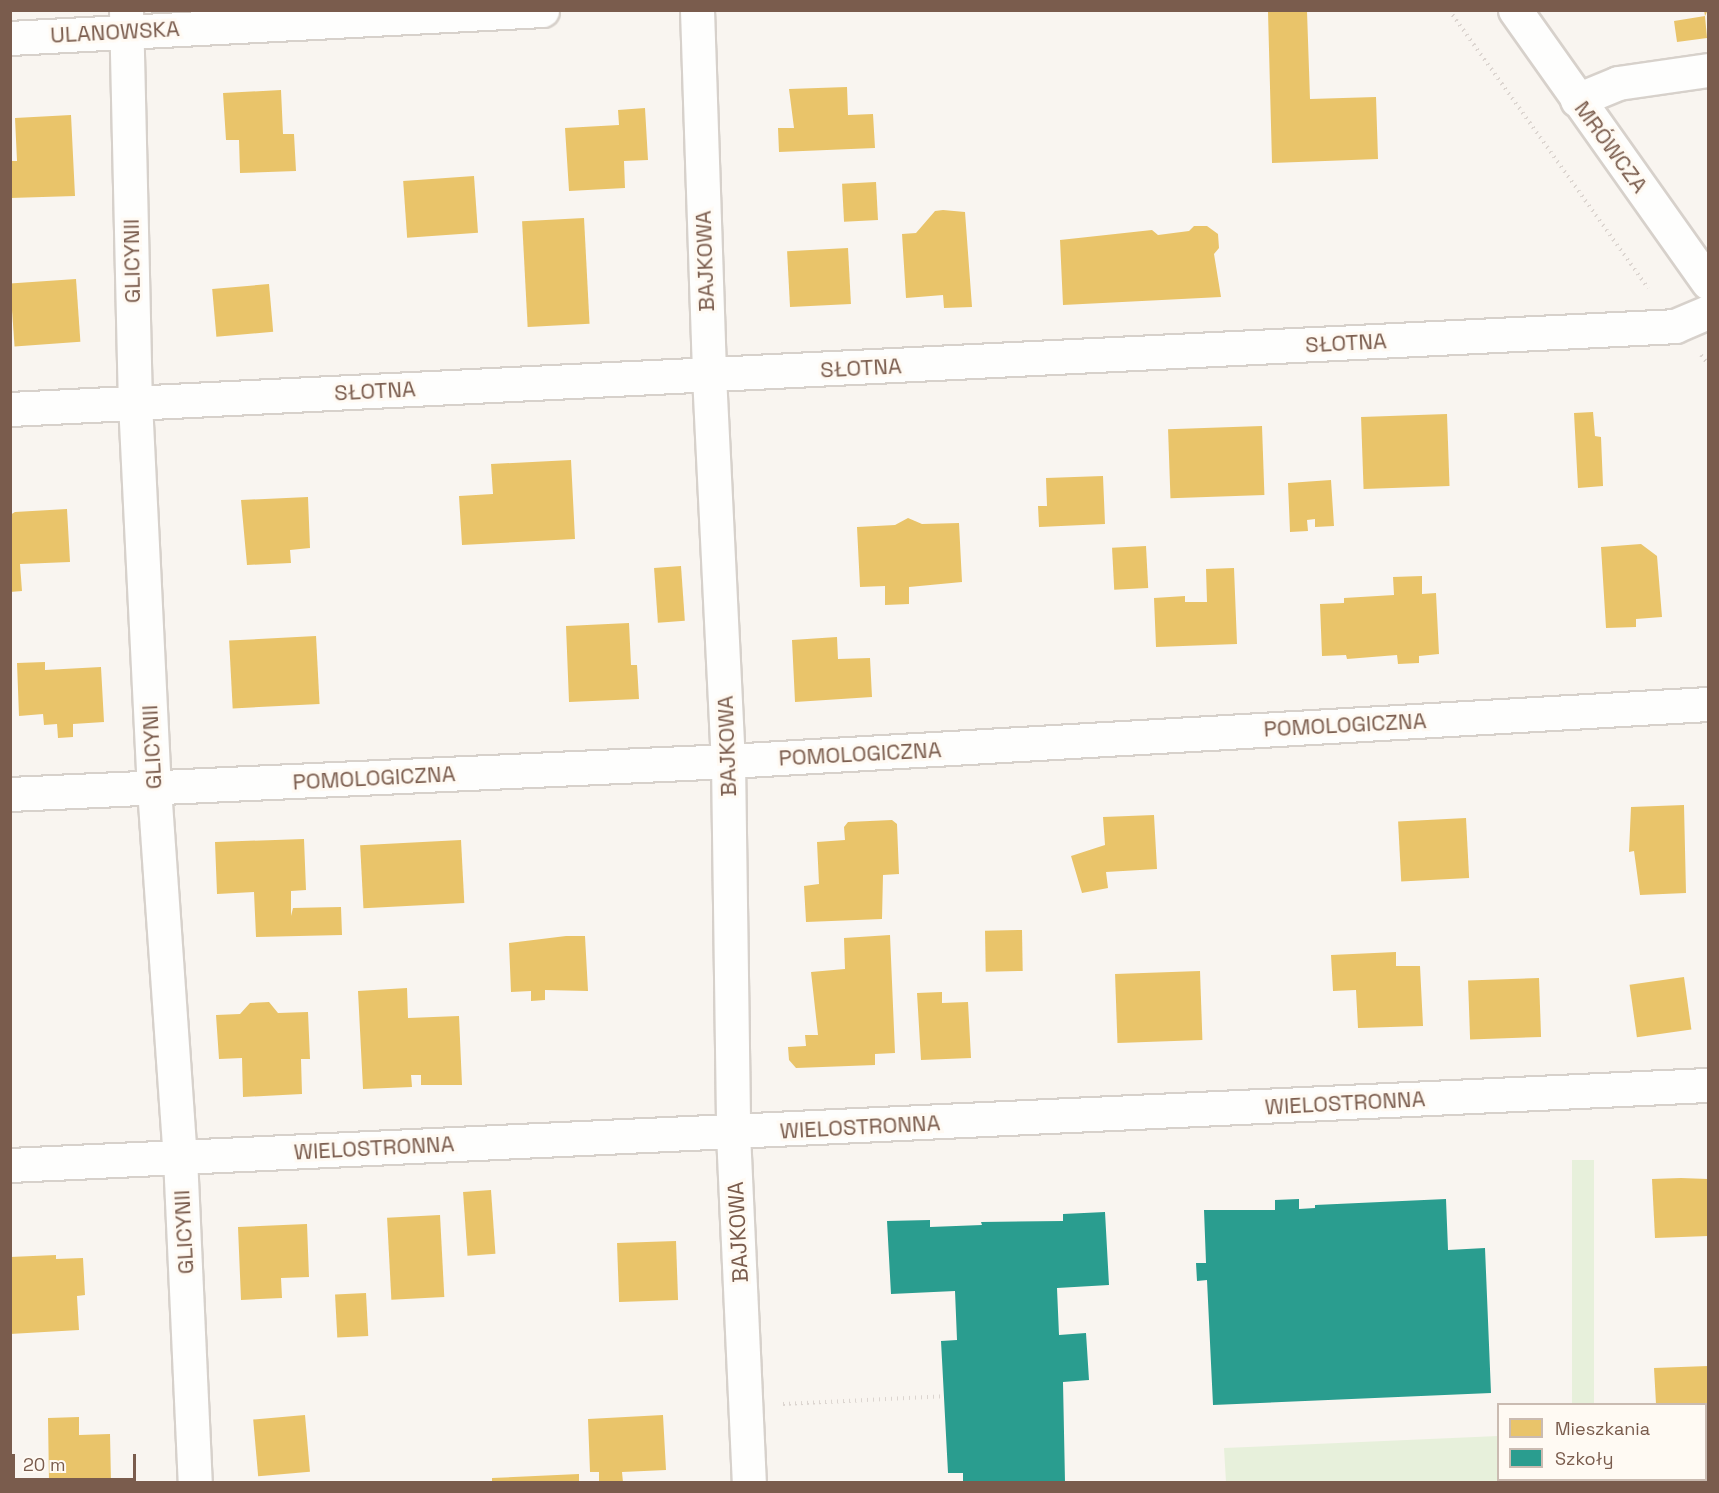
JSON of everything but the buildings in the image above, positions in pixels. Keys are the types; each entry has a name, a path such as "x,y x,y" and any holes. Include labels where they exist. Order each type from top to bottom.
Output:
{"street":[{"name":"ULANOWSKA","path":"10,38 127,21 542,10"},
{"name":"BAJKOWA","path":"697,10 709,375 728,761 733,1133 749,1482"},
{"name":"MRÓWCZA","path":"1515,10 1708,283"},
{"name":"GLICYNII","path":"127,21 135,402 154,788 180,1157 195,1482"},
{"path":"1577,100 1618,83 1708,70"},
{"name":"SŁOTNA","path":"10,409 1675,326 1708,312"},
{"name":"POMOLOGICZNA","path":"10,794 728,761 1708,704"},
{"name":"WIELOSTRONNA","path":"10,1165 733,1133 1708,1085"}],"path":[{"path":"1449,10 1675,326 1708,364"},
{"path":"780,1393 781,1415"},
{"path":"780,1404 944,1396"}],"green space":[{"path":"1572,1160 1594,1160 1594,1403 1572,1403"},
{"path":"1497,1436 1497,1481 1546,1482 1226,1482 1224,1448"}]}
